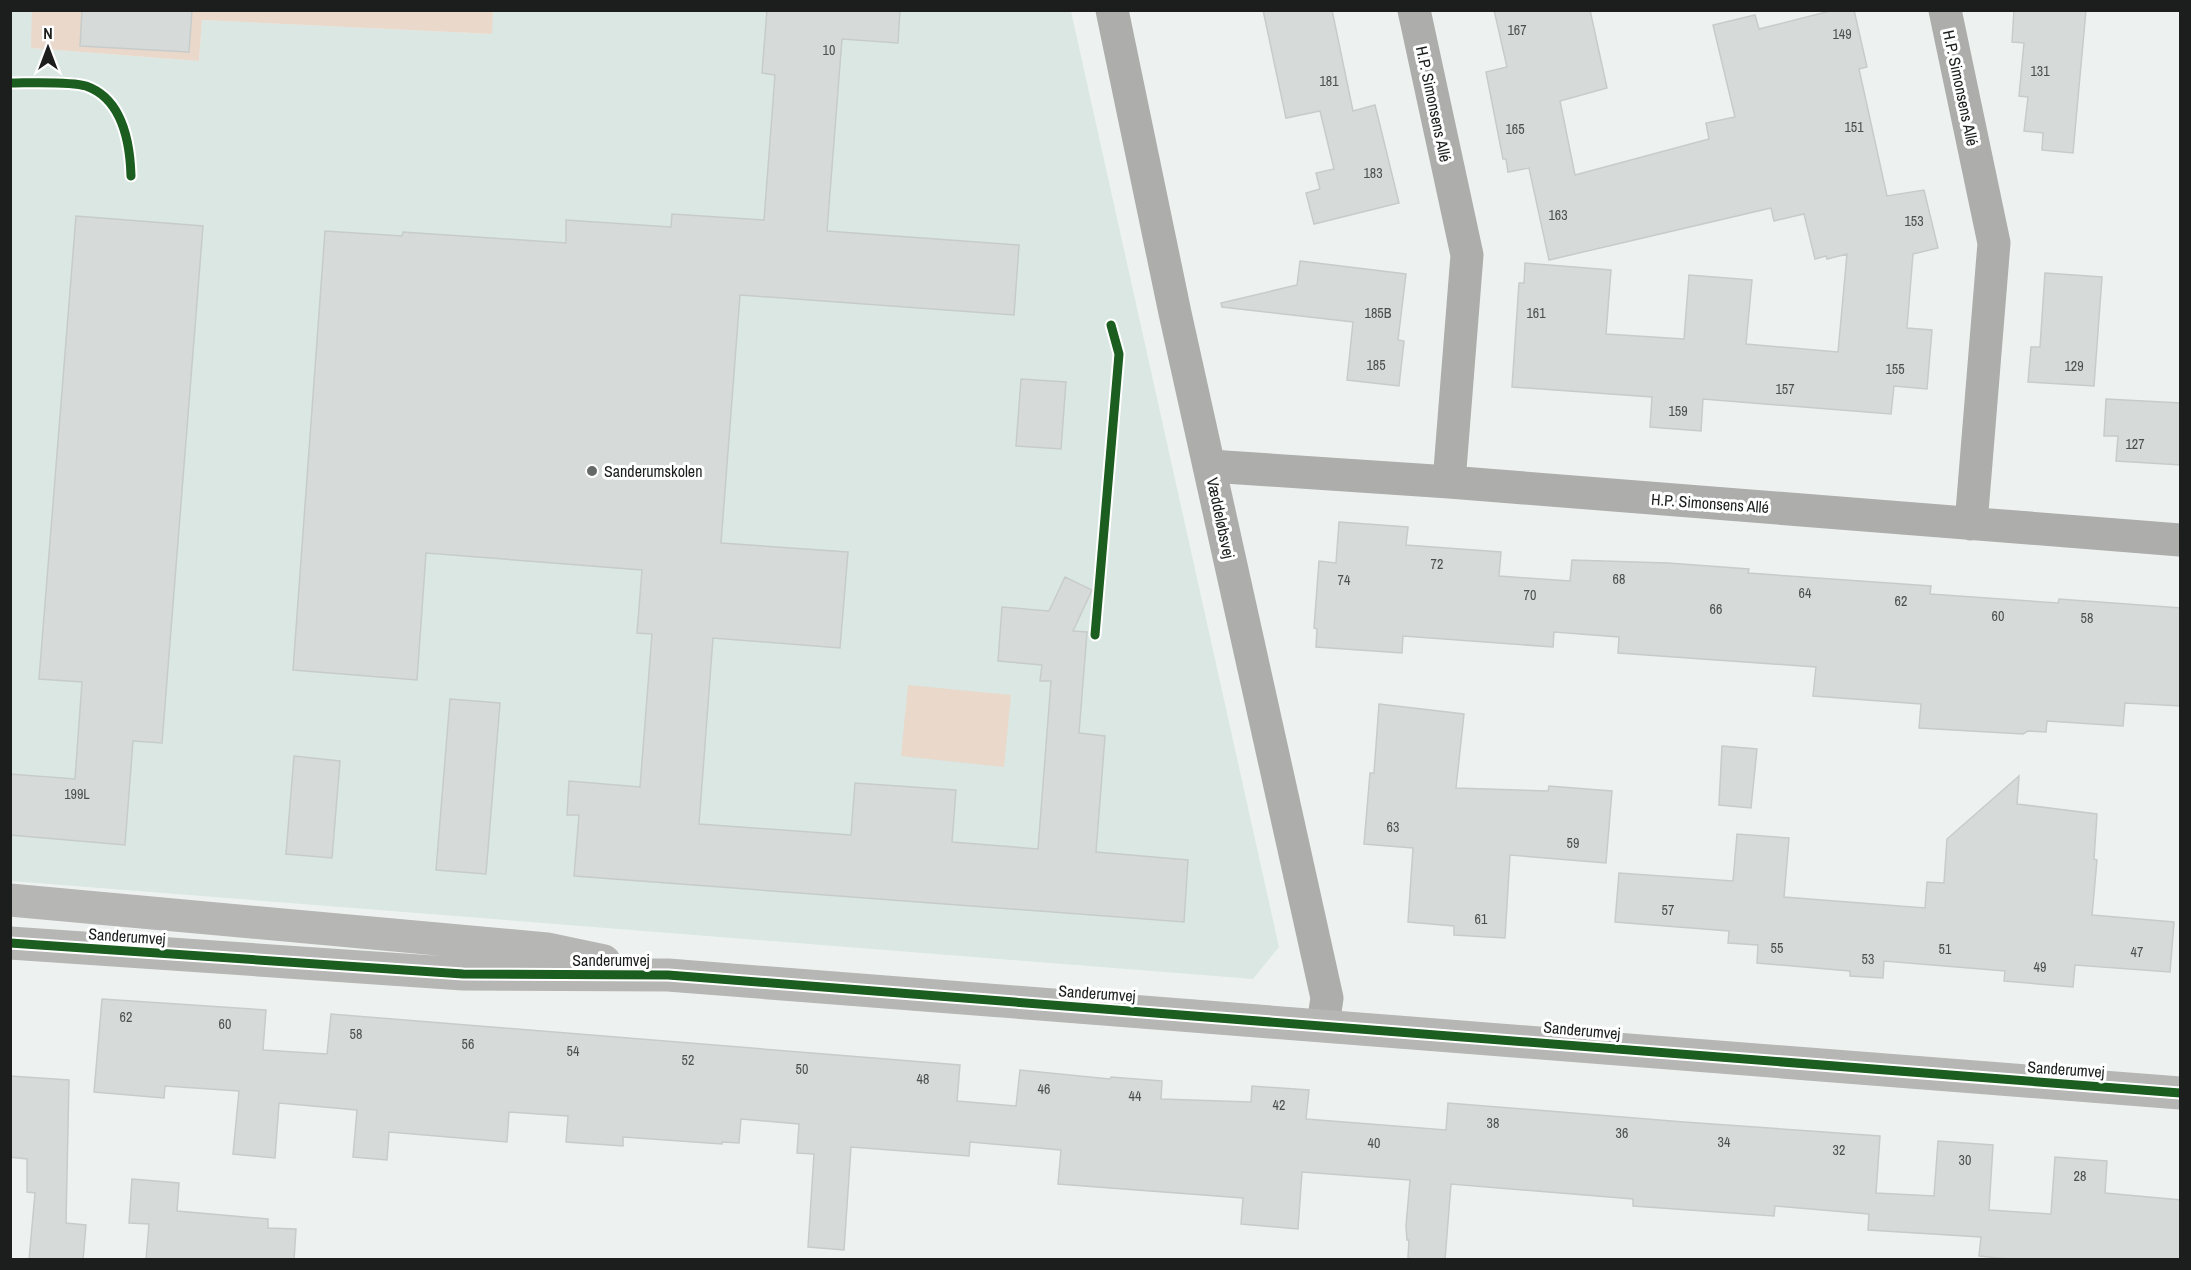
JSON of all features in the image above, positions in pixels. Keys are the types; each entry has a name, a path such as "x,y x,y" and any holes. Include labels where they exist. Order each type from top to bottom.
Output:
{"street":[{"name":"Væddeløbsvej","path":"1112,10 1147,187 1327,998 1323,1025"},
{"name":"H.P. Simonsens Allé","path":"1414,10 1467,255 1449,482"},
{"name":"H.P. Simonsens Allé","path":"1945,10 1994,243 1971,524"},
{"name":"H.P. Simonsens Allé","path":"1210,466 1449,482 2181,540"},
{"name":"Sanderumvej","path":"10,900 547,949 668,975"},
{"name":"Sanderumvej","path":"10,943 464,974 668,975 2181,1093"}],"shaded area":[{"name":"Sanderumskolen","path":"493,10 1071,11 1279,947 1253,979 11,881 10,11 32,11 32,48 199,61 202,20 491,34"},
{"path":"32,11 493,11 492,34 202,20 199,61 31,48"},
{"path":"908,685 1011,695 1004,767 901,756"}],"building":[{"path":"82,10 192,10 189,52 80,46"},
{"path":"767,10 900,10 898,43 842,39 827,231 1019,245 1014,315 740,295 721,543 848,552 840,648 713,638 699,824 851,835 855,783 956,790 952,842 1038,849 1051,681 1040,681 1042,665 998,661 1002,607 1049,611 1065,577 1092,590 1073,631 1087,632 1079,733 1105,736 1096,852 1188,860 1184,922 574,876 579,815 567,815 569,781 640,787 652,634 637,633 642,570 426,553 417,680 293,670 325,231 402,236 403,232 566,243 566,220 671,227 672,214 764,220 775,75 762,73"},
{"path":"1263,10 1332,10 1353,111 1375,105 1399,203 1314,224 1306,193 1320,189 1316,173 1334,169 1320,111 1286,118"},
{"path":"1494,10 1590,10 1607,88 1560,101 1575,175 1709,139 1706,123 1735,117 1713,25 1755,15 1759,29 1834,10 1854,10 1867,67 1859,69 1887,196 1924,190 1938,248 1913,254 1907,328 1932,330 1927,389 1894,386 1891,414 1703,399 1701,431 1650,427 1652,397 1512,387 1519,283 1524,283 1525,263 1611,270 1606,334 1684,339 1689,275 1752,280 1746,344 1838,352 1847,254 1827,259 1826,256 1815,259 1804,214 1774,221 1771,208 1549,260 1529,168 1508,172 1506,159 1503,159 1486,72 1507,67"},
{"path":"2014,10 2086,10 2073,153 2042,150 2043,133 2024,131 2028,97 2019,96 2024,43 2012,42"},
{"path":"76,216 203,226 162,743 133,741 125,845 10,835 10,774 75,779 82,682 39,679"},
{"path":"1300,261 1406,274 1398,340 1404,341 1399,386 1347,380 1353,322 1222,307 1221,303 1297,285"},
{"path":"2045,273 2102,277 2094,386 2028,382 2031,347 2040,347"},
{"path":"1021,379 1066,382 1061,449 1016,446"},
{"path":"2106,399 2181,403 2181,465 2116,461 2118,436 2104,436"},
{"path":"1339,522 1408,527 1406,545 1501,552 1499,576 1570,581 1572,560 1668,563 1749,569 1748,573 1931,586 1930,594 2058,603 2059,599 2181,608 2181,706 2125,703 2123,726 2047,721 2046,732 2028,731 2023,734 1919,728 1921,704 1813,696 1816,667 1618,653 1619,637 1554,632 1553,647 1403,636 1402,653 1316,647 1317,629 1314,628 1319,561 1336,563"},
{"path":"450,699 500,703 486,874 436,870"},
{"path":"1379,704 1464,714 1456,788 1548,791 1549,786 1612,791 1606,863 1510,855 1505,938 1454,935 1454,926 1408,922 1413,848 1364,844 1370,773 1374,773"},
{"path":"1722,746 1757,749 1751,808 1719,805"},
{"path":"294,756 340,761 332,858 286,854"},
{"path":"2019,776 2017,804 2097,814 2094,859 2097,860 2092,915 2174,922 2170,972 2075,965 2073,987 2004,981 2005,971 1884,961 1883,978 1850,976 1850,971 1757,963 1758,945 1728,943 1729,931 1615,922 1619,873 1733,881 1737,834 1789,838 1784,897 1925,908 1927,882 1944,883 1947,839"},
{"path":"102,999 266,1010 263,1050 327,1054 331,1014 960,1065 957,1101 1016,1106 1020,1070 1110,1079 1111,1077 1162,1081 1161,1099 1251,1102 1252,1086 1309,1090 1306,1119 1446,1130 1448,1103 1880,1136 1876,1193 1934,1196 1938,1141 1993,1145 1989,1210 2051,1214 2055,1157 2107,1161 2105,1193 2181,1200 2181,1260 2019,1260 1979,1256 1981,1237 1868,1230 1869,1214 1775,1206 1774,1216 1633,1206 1633,1199 1451,1184 1445,1260 1422,1260 1408,1258 1409,1240 1407,1240 1406,1226 1410,1180 1302,1172 1298,1229 1241,1224 1243,1198 1058,1184 1061,1150 970,1142 969,1156 851,1147 844,1250 808,1247 814,1154 797,1153 799,1124 741,1119 739,1143 722,1142 722,1144 623,1137 623,1146 566,1142 568,1116 509,1112 507,1142 389,1132 387,1160 353,1157 357,1110 279,1103 275,1158 233,1154 239,1091 165,1086 164,1098 94,1092"},
{"path":"10,1076 69,1080 66,1223 86,1225 83,1260 29,1260 35,1193 27,1192 27,1159 10,1157"},
{"path":"132,1179 179,1183 177,1211 268,1219 268,1228 296,1229 294,1260 146,1260 149,1224 129,1223"}],"cycle path":[{"path":"10,83 70,83 86,86 99,92 116,111 122,123 129,149 131,176"},
{"path":"1095,635 1119,354 1111,325"},
{"path":"10,943 463,974 668,975 2180,1093"}],"place":[{"name":"Sanderumskolen","path":"592,471"}]}
